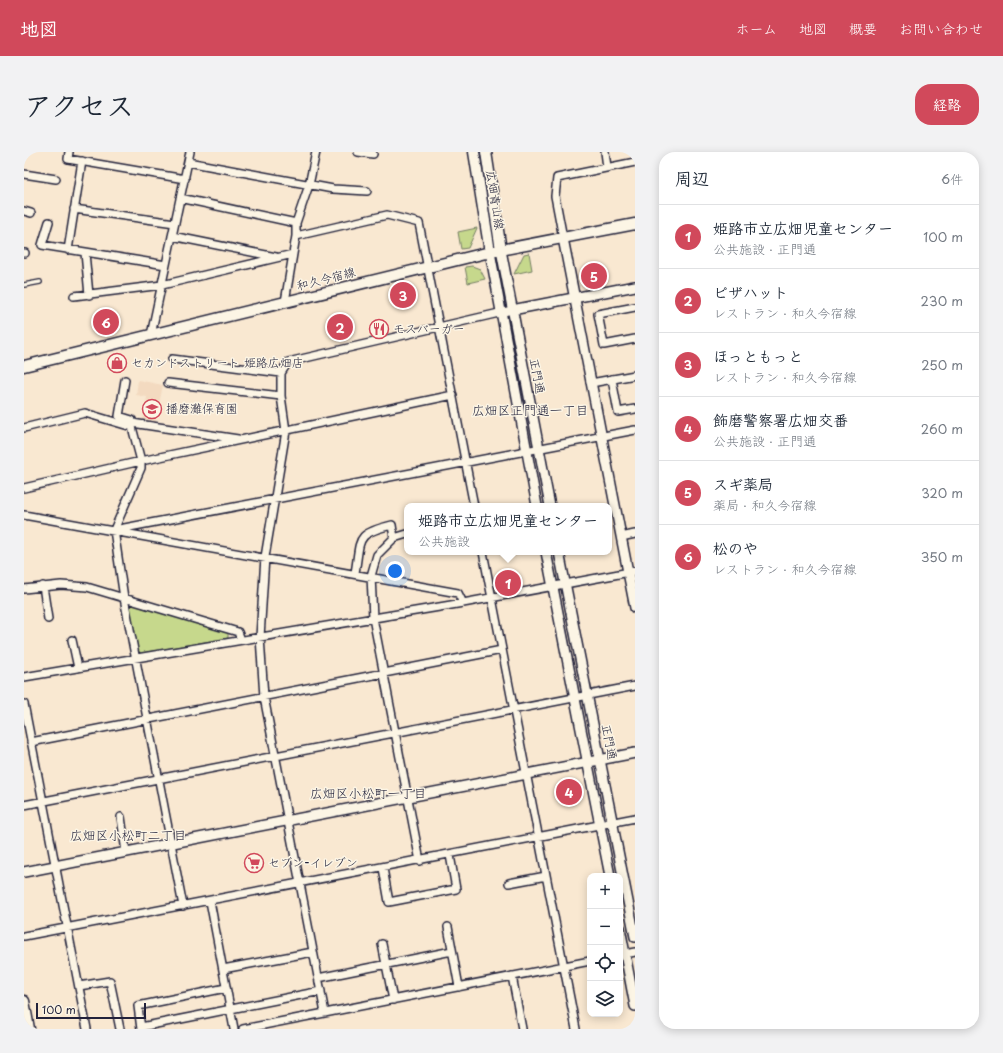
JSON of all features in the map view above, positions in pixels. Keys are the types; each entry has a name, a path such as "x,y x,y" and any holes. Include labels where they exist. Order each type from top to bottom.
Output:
{"main road":[{"name":"広畑青山線","path":"474,152 490,252"},
{"name":"広畑青山線","path":"486,152 501,250"},
{"name":"和久今宿線","path":"24,366 490,252 635,224"},
{"path":"24,1002 29,1029"}],"street":[{"path":"69,152 68,159 185,179"},
{"path":"151,335 190,152"},
{"path":"285,302 296,236 296,223 309,185 316,152"},
{"path":"358,152 373,154"},
{"path":"605,152 608,167"},
{"path":"68,250 82,161"},
{"path":"188,162 333,189 367,191"},
{"path":"635,162 557,178 555,196 621,537 632,572 635,608"},
{"path":"24,174 56,179"},
{"path":"180,198 296,223"},
{"path":"74,209 175,223"},
{"path":"296,236 387,215 419,223 473,503"},
{"path":"49,222 42,245 166,265"},
{"path":"172,236 278,257"},
{"name":"正門通","path":"501,250 549,503"},
{"name":"正門通","path":"490,252 536,503"},
{"path":"85,253 90,295"},
{"path":"74,296 162,285 293,254"},
{"path":"325,1013 264,697 260,637 265,557 286,431 281,396 280,372 288,362 512,310 635,286"},
{"path":"635,307 598,314 604,345 635,339"},
{"path":"172,359 280,372"},
{"path":"591,383 635,375"},
{"path":"612,379 618,412 635,409"},
{"path":"125,380 119,416 132,420 141,461 141,468 114,530 124,598 183,906"},
{"path":"168,383 281,396"},
{"path":"24,488 141,461 453,395"},
{"path":"24,428 85,413 132,425 244,440"},
{"path":"114,530 635,430"},
{"path":"24,515 355,573 458,593 463,603"},
{"path":"355,573 361,540 364,534 392,525 394,538"},
{"path":"621,537 635,534"},
{"path":"404,535 394,538 378,555 371,576 373,618 420,861"},
{"path":"484,555 576,1029"},
{"name":"正門通","path":"547,555 609,873"},
{"name":"正門通","path":"560,555 635,937"},
{"path":"24,677 463,603 632,572"},
{"path":"24,589 61,585 87,587 238,632 241,640"},
{"path":"43,586 48,618"},
{"path":"72,640 78,668"},
{"path":"32,742 502,650"},
{"path":"24,805 514,711 635,686"},
{"path":"24,704 87,1029"},
{"path":"24,872 635,752"},
{"path":"121,817 126,852"},
{"path":"24,936 420,861 635,818"},
{"path":"383,868 389,902 456,889 450,855"},
{"path":"509,883 546,876"},
{"path":"210,901 234,1029"},
{"path":"448,927 459,987"},
{"path":"382,944 393,1000"},
{"path":"223,969 313,952"},
{"path":"318,978 452,952"},
{"path":"623,954 635,952"},
{"path":"623,958 635,1006"},
{"path":"243,1029 273,1026 325,1013 587,962"},
{"path":"512,976 522,1029"},
{"path":"79,986 110,981 120,1029"},
{"path":"226,988 138,1006 141,1028 321,990"}],"lane":[{"path":"24,285 40,282"}],"shaded area":[{"name":"播磨灘保育園","path":"138,380 163,385 155,424 143,421 147,397 136,395"}],"green space":[{"path":"477,228 468,248 461,249 458,232"},
{"path":"529,253 532,270 514,274 524,254"},
{"path":"472,266 480,269 485,279 468,283 465,267"},
{"path":"133,604 228,632 228,638 141,653 138,651 129,607"}],"place":[{"name":"スギ薬局","path":"594,276"},
{"name":"ほっともっと","path":"403,295"},
{"name":"松のや","path":"106,322"},
{"name":"ピザハット","path":"340,327"},
{"name":"モスバーガー","path":"379,329"},
{"name":"セカンドストリート 姫路広畑店","path":"117,363"},
{"name":"播磨灘保育園","path":"152,409"},
{"name":"姫路市立広畑児童センター","path":"508,583"},
{"name":"飾磨警察署広畑交番","path":"569,792"},
{"name":"セブン-イレブン","path":"254,863"}],"district":[{"name":"広畑区正門通一丁目","path":"530,410"},
{"name":"広畑区小松町一丁目","path":"368,793"},
{"name":"広畑区小松町二丁目","path":"128,835"}]}
